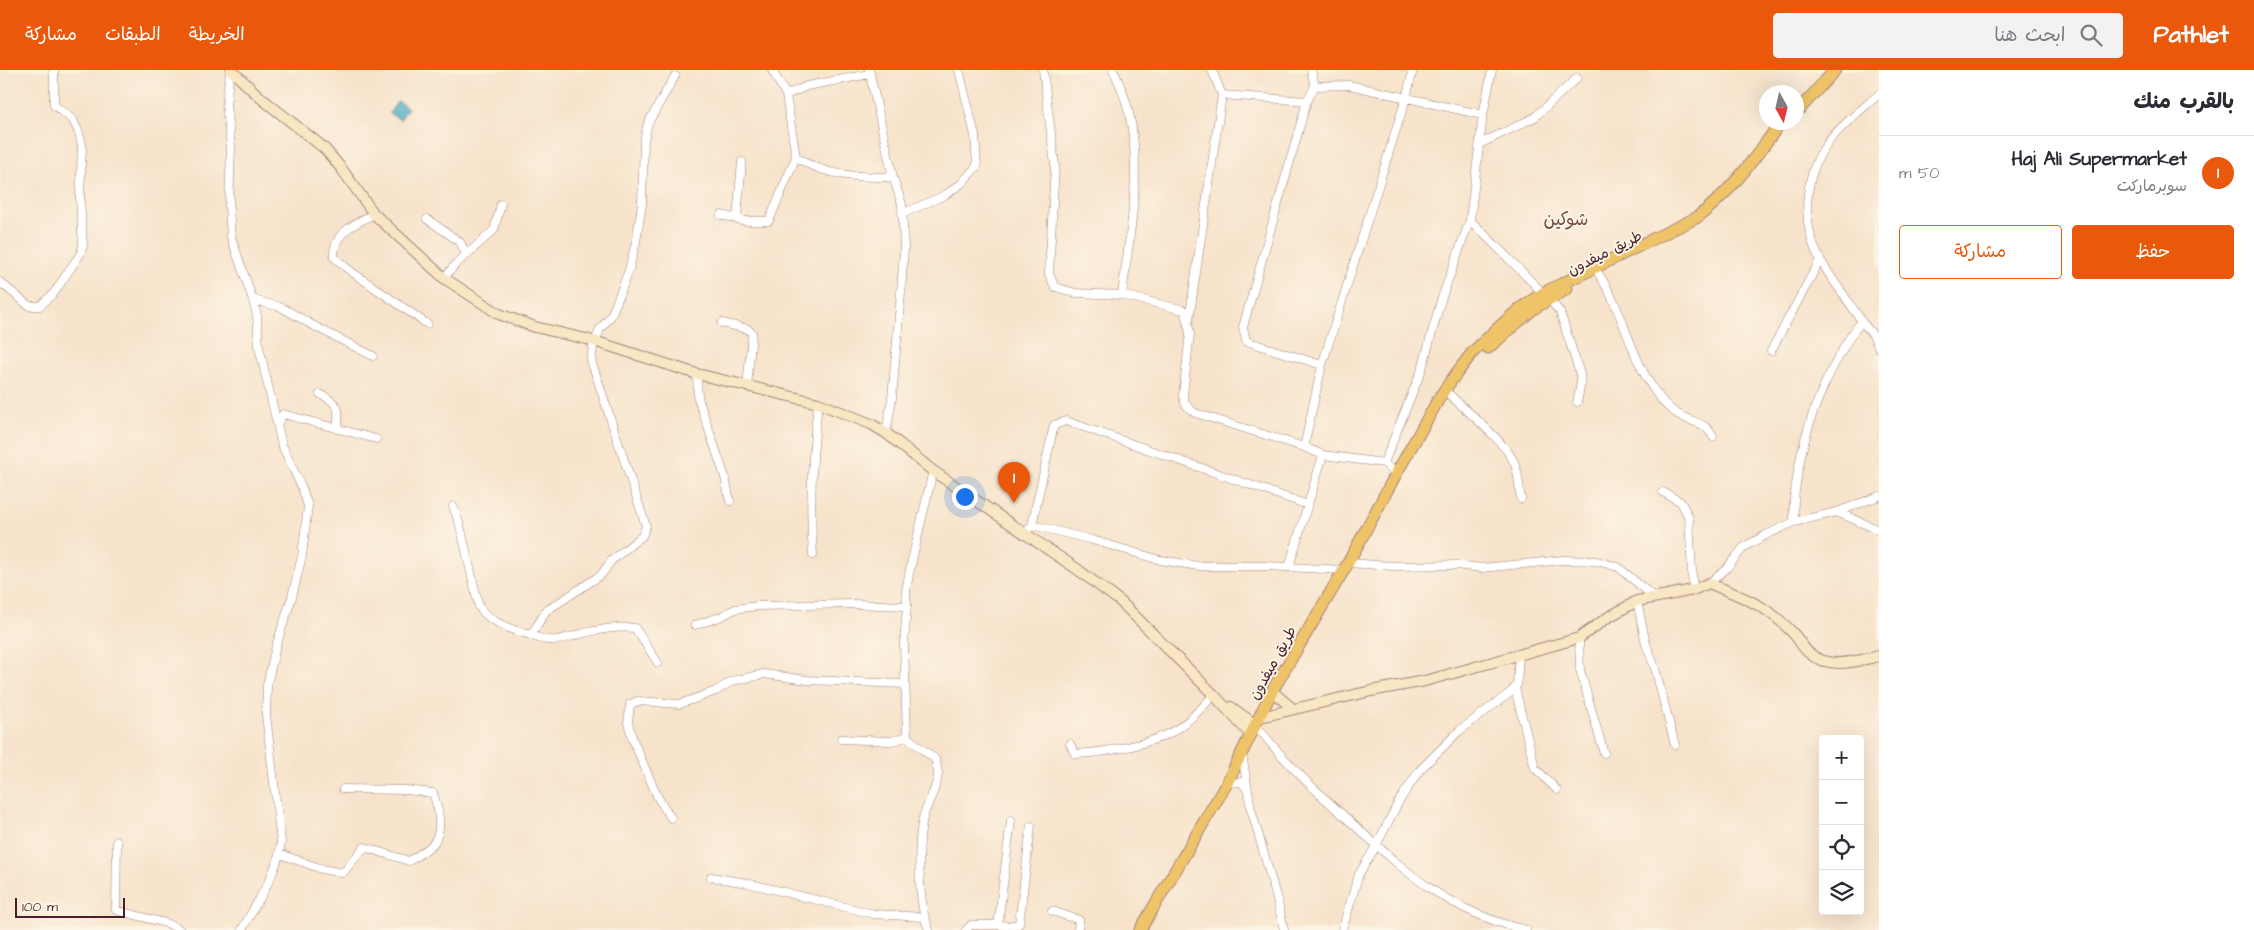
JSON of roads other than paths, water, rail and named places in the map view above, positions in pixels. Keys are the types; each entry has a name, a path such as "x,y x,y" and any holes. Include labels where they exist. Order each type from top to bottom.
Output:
{"main road":[{"path":"1804,94 1826,70"},
{"path":"1804,104 1835,70"},
{"name":"طريق ميفدون","path":"1140,930 1227,783 1272,691 1346,566 1441,395 1472,353 1518,310 1696,218 1709,209 1775,130"},
{"name":"طريق ميفدون","path":"1433,412 1476,358 1546,296 1693,227 1710,216 1733,195 1784,130"}],"street":[{"path":"0,282 29,306 40,306 54,293 83,250 80,199 82,145 77,126 54,106 54,70"},
{"path":"231,70 261,98 324,148 342,168 374,214 444,278 499,314 535,327 594,342 697,374 818,403 856,416 886,433 933,471 1121,602 1214,695 1256,726 1317,793 1403,869 1440,896 1467,911 1498,923 1526,930"},
{"path":"231,70 226,105 231,147 229,206 231,237 257,316 259,347 282,445 302,488 308,506 302,556 292,597 276,646 267,685 266,715 281,842 280,854 275,869 242,930"},
{"path":"721,215 746,221 769,221 796,157 786,95 772,70"},
{"path":"902,214 953,190 977,166 975,135 959,70"},
{"path":"1043,70 1055,165 1049,274 1055,287 1065,290 1122,295 1184,310 1190,342 1183,396 1188,408 1195,413 1304,447 1323,455 1384,463 1396,474"},
{"path":"1113,70 1127,102 1136,171 1131,231 1122,295"},
{"path":"1188,324 1222,95 1212,70"},
{"path":"1311,70 1315,86 1307,101 1243,327 1246,341 1322,366"},
{"path":"1304,447 1322,366 1406,98 1413,70"},
{"path":"1384,463 1422,369 1441,300 1470,220 1484,114 1492,70"},
{"path":"786,95 807,86 869,72 902,204 904,249 902,284 892,399 886,433"},
{"path":"531,635 546,611 595,580 611,561 638,541 646,529 591,360 594,342 600,329 611,316 629,270 636,242 642,204 644,140 648,123 675,76"},
{"path":"1480,144 1535,117 1577,78"},
{"path":"1315,86 1348,85 1484,114"},
{"path":"1879,94 1838,132 1823,150 1815,165 1806,211 1809,227 1820,260 1873,335 1879,348"},
{"path":"1222,95 1307,101"},
{"path":"796,157 809,166 838,174 894,177"},
{"path":"737,218 742,162"},
{"path":"444,278 466,254 494,230 501,204"},
{"path":"374,214 350,227 339,237 335,244 334,257 349,270 427,324"},
{"path":"427,218 460,242 466,254"},
{"path":"1470,220 1560,312 1580,374 1581,382 1577,402"},
{"path":"1771,350 1820,260"},
{"path":"1598,273 1612,296 1637,357 1656,394 1669,409 1709,429 1713,437"},
{"path":"253,300 281,307 373,356"},
{"path":"1794,522 1794,493 1806,435 1820,395 1851,334 1862,322"},
{"path":"722,323 748,328 752,333 747,387"},
{"path":"697,374 698,398 725,477 730,501"},
{"path":"1448,393 1492,435 1512,459 1516,466 1521,499"},
{"path":"320,394 334,401 338,407 337,429"},
{"path":"814,555 810,506 811,465 818,403"},
{"path":"278,423 284,414 376,439"},
{"path":"1024,535 1032,525 1054,425 1066,421 1308,505"},
{"path":"1289,567 1323,455"},
{"path":"929,930 923,917 920,857 923,818 938,775 935,759 907,737 904,643 908,606 906,592 933,471"},
{"path":"1663,492 1681,502 1689,518 1693,590"},
{"path":"1256,726 1293,709 1430,680 1578,638 1607,618 1637,601 1693,590 1709,584 1726,570 1744,547 1794,522 1837,512 1879,496"},
{"path":"453,506 460,525 479,607 484,614 504,625 544,640 561,641 577,635 598,631 625,627 635,628 658,662"},
{"path":"1837,512 1879,530"},
{"path":"1032,525 1089,539 1160,560 1199,566 1456,565 1482,568 1563,560 1597,561 1618,567 1654,597"},
{"path":"1709,584 1756,604 1769,612 1790,630 1808,653 1818,659 1831,663 1850,663 1879,656"},
{"path":"1637,601 1646,644 1658,677 1675,745"},
{"path":"696,625 735,609 757,606 853,604 908,606"},
{"path":"1578,638 1580,670 1604,753"},
{"path":"1342,930 1359,874 1398,803 1419,771 1459,731 1512,692 1519,677 1519,654"},
{"path":"671,818 658,798 633,740 628,723 630,704 638,701 680,704 716,691 732,681 764,674 807,680 905,684"},
{"path":"1515,688 1535,768 1557,790"},
{"path":"1272,691 1293,709"},
{"path":"1070,744 1075,754 1092,754 1107,752 1170,733 1181,726 1214,695"},
{"path":"841,739 891,741 907,737"},
{"path":"1242,754 1254,825 1277,899 1284,930"},
{"path":"1227,783 1242,782 1248,792"},
{"path":"280,854 322,869 343,873 364,847 409,861 435,841 439,825 439,808 433,794 406,790 343,789"},
{"path":"998,925 1011,820"},
{"path":"966,930 971,925 1007,926 1019,924 1031,826"},
{"path":"117,840 116,910 170,924 180,930"},
{"path":"711,877 747,883 874,914 923,917"},
{"path":"1052,911 1079,920 1078,930"}],"water":[{"path":"398,101 408,108 400,120 389,113"}],"place":[{"name":"Haj Ali Supermarket","path":"1014,503"}],"district":[{"name":"شوكين","path":"1566,219"}]}
